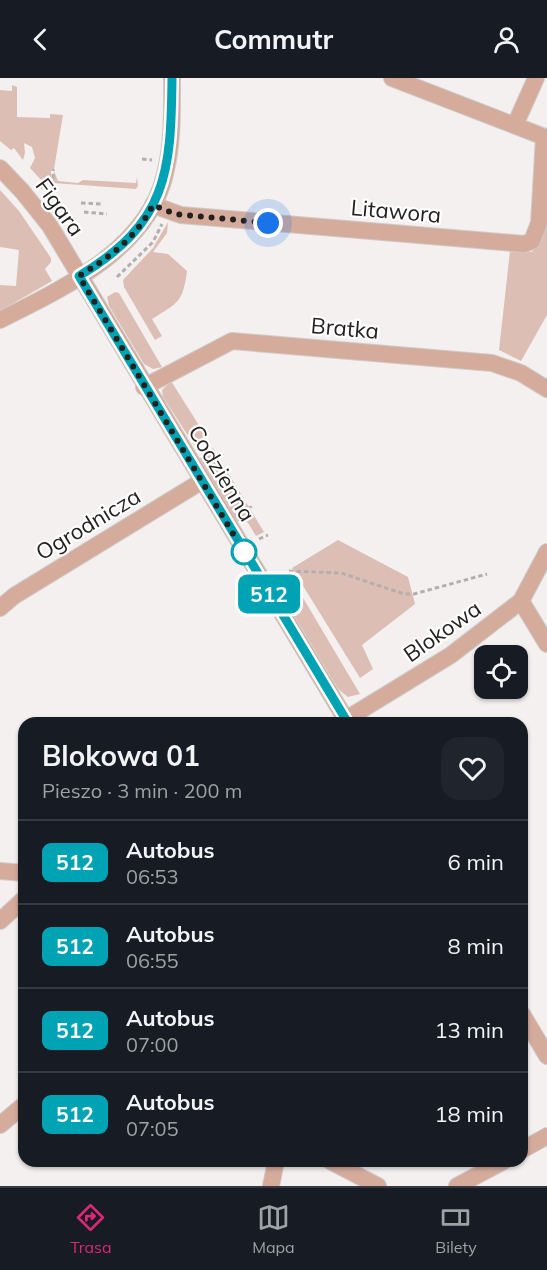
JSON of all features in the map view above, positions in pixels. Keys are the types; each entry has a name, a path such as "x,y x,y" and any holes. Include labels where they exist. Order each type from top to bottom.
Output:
{"street":[{"path":"0,320 79,276 120,248 136,232 153,205 168,162 172,78"},
{"path":"392,78 546,137"},
{"path":"515,125 536,78"},
{"name":"Litawora","path":"153,205 182,215 524,244 532,241 539,223 546,137"},
{"name":"Figara","path":"0,168 41,213 79,276"},
{"name":"Codzienna","path":"79,276 342,717"},
{"name":"Bratka","path":"144,387 210,350 232,341 492,363 521,373 547,389"},
{"name":"Ogrodnicza","path":"0,608 14,596 202,481"},
{"name":"Blokowa","path":"353,717 451,655 521,601 547,552"},
{"path":"521,601 547,644"},
{"path":"0,871 18,872"},
{"path":"0,921 18,904"},
{"path":"528,1024 547,1056"},
{"path":"0,1125 18,1110"},
{"path":"528,1147 547,1136"},
{"path":"271,1186 275,1167"},
{"path":"341,1167 377,1186"},
{"path":"458,1186 493,1167"}],"path":[{"path":"41,188 53,178 53,169"},
{"path":"81,203 101,204"},
{"path":"84,212 107,214"},
{"path":"117,277 153,242 160,232 163,220"},
{"path":"245,524 251,506"},
{"path":"289,571 340,573 404,594 414,594 486,574"}],"shaded area":[{"path":"12,85 17,87 17,117 50,118 50,114 63,115 54,169 51,169 51,177 44,183 30,168 35,158 32,147 24,143 23,160 14,148 11,150 0,141 0,90 12,91"},
{"path":"54,171 58,181 136,183 137,177 138,186 136,189 53,183"},
{"path":"0,190 19,211 51,258 51,262 45,269 52,281 0,311 0,285 16,286 19,250 0,247"},
{"path":"168,222 167,233 153,252 168,254 187,271 184,289 178,301 152,319 162,336 155,340 124,287 123,280 153,248"},
{"path":"547,223 547,315 521,361 499,350 510,251 532,252"},
{"path":"115,292 119,293 162,367 153,369 144,364 109,306 107,297"},
{"path":"171,381 207,438 194,445 163,397 162,390"},
{"path":"213,448 264,532 256,536 245,518 237,522 199,459"},
{"path":"338,540 408,577 415,604 362,645 373,669 360,678 292,568"},
{"path":"296,586 360,694 348,697 338,689 287,604 289,591"}],"bus line":[{"name":"512","path":"172,78 168,162 155,203 128,241 106,260 79,276 344,717"}],"route":[{"path":"244,552 79,276 106,260 120,248 136,232 153,205 175,214 268,223"}]}
